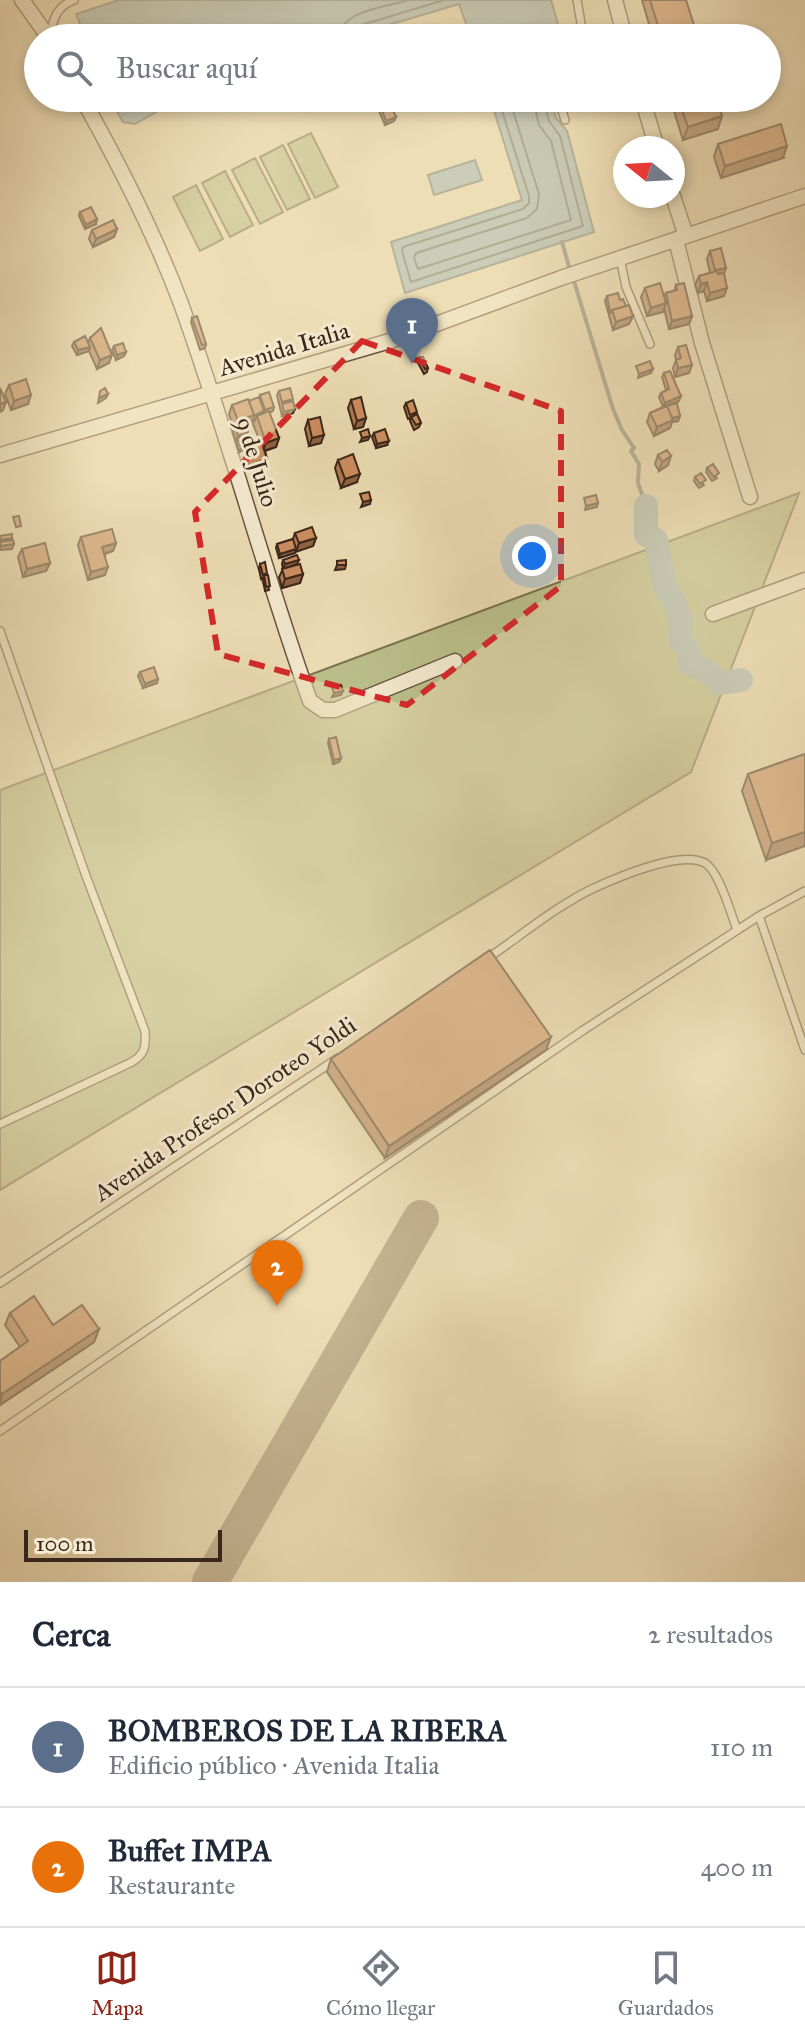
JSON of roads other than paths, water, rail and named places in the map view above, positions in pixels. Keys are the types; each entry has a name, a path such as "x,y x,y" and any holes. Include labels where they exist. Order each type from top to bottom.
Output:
{"street":[{"path":"22,0 39,24"},
{"path":"615,0 621,24"},
{"name":"9 de Julio","path":"90,112 131,188 179,299 310,701 323,710 335,710 455,661"},
{"path":"646,112 653,136"},
{"name":"Avenida Italia","path":"0,455 393,340 581,271 805,196"},
{"path":"675,208 702,343 750,497"},
{"path":"713,614 805,580"}],"lane":[{"path":"52,24 59,8 74,0"},
{"path":"577,0 581,24"},
{"path":"562,112 565,120"},
{"path":"620,258 626,287 650,344"},
{"path":"0,631 86,876 145,1031 146,1046 142,1056 132,1062 0,1124"},
{"path":"486,959 593,889 656,864 682,861 705,863 714,872 737,930"},
{"path":"0,1431 569,1040 759,916 805,891"},
{"path":"759,916 805,1050"},
{"name":"Avenida Profesor Doroteo Yoldi","path":"0,1283 342,1055"}],"water":[{"path":"119,0 551,0 558,24 466,24 459,4 392,24 80,24 76,14"},
{"path":"118,112 156,112 135,124 123,122"},
{"path":"494,112 554,112 567,131 594,232 405,293 391,242 522,200"},
{"path":"475,160 482,180 434,195 428,175"}],"waterway":[{"path":"562,242 570,270"},
{"path":"573,278 613,409 634,448 631,451 639,464 638,483 646,506"},
{"path":"646,506 646,535 656,540 665,587 675,603 681,622 680,640 690,653 690,664 709,673 720,683 741,680"}],"place":[{"name":"BOMBEROS DE LA RIBERA","path":"412,364"},
{"name":"Buffet IMPA","path":"277,1306"}]}
